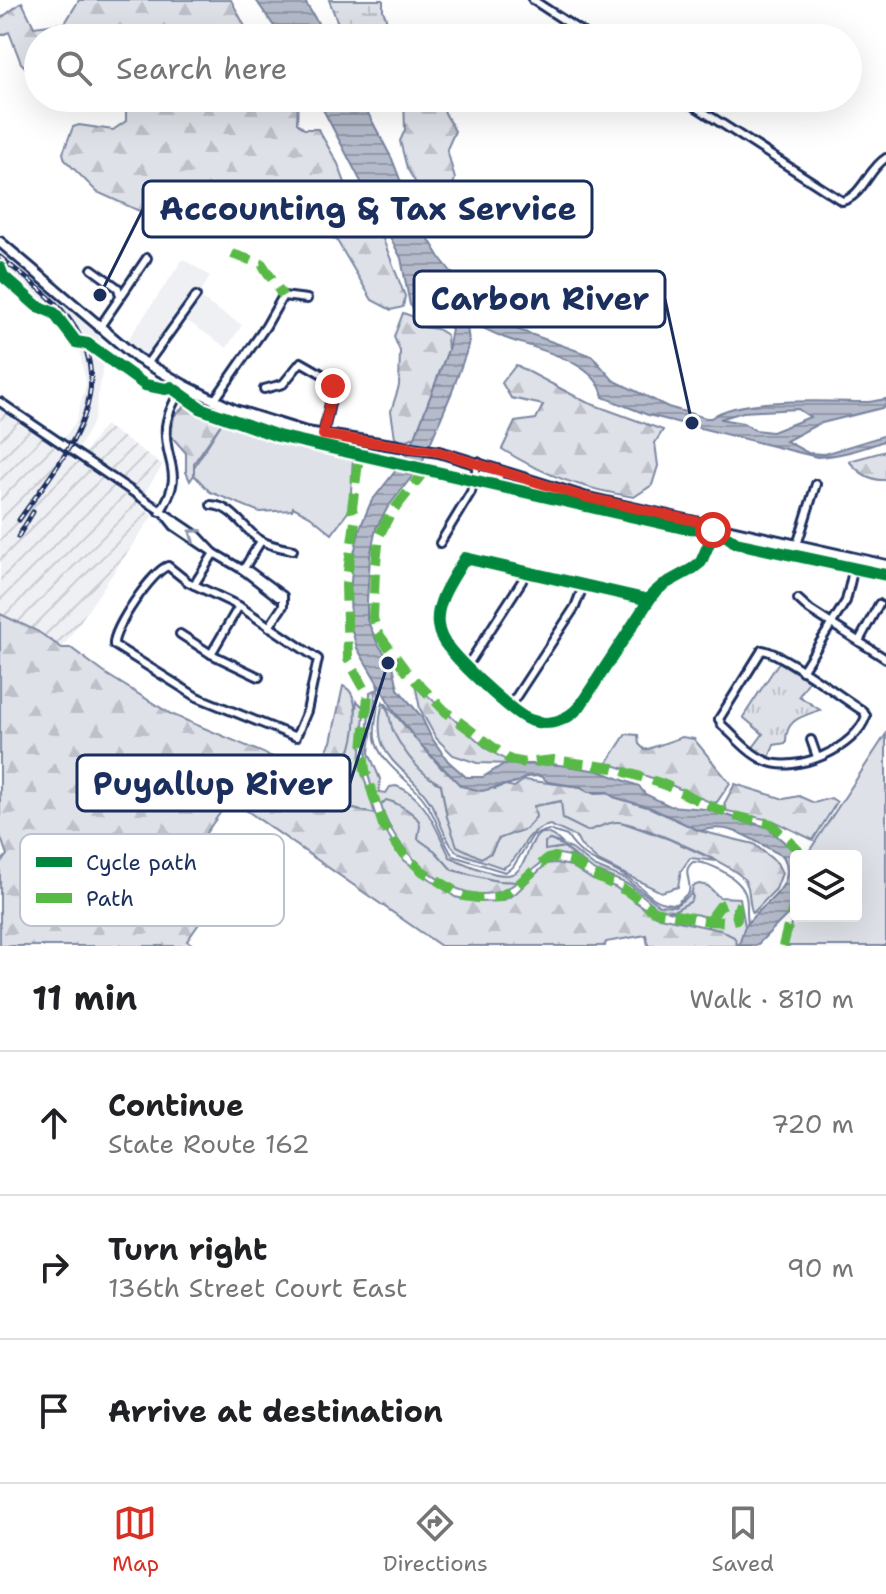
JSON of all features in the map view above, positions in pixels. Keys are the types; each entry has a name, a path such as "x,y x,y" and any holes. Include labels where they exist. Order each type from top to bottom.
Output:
{"main road":[{"path":"0,242 99,328 147,364 214,401 269,422 323,435 439,452 584,497 886,565"}],"street":[{"path":"533,0 570,24"},
{"path":"704,112 842,201 852,197 873,169 886,158"},
{"path":"99,328 147,258"},
{"path":"92,269 118,288 121,294"},
{"path":"147,364 196,296"},
{"path":"214,401 283,296 307,299"},
{"path":"264,389 283,384 301,362 329,378 333,390 323,435"},
{"path":"163,514 173,479 166,435 167,421 184,385"},
{"path":"0,402 163,514 174,526 284,599 269,627"},
{"path":"440,543 468,497 478,462"},
{"path":"474,481 481,474 498,478 503,471"},
{"path":"797,545 816,484"},
{"path":"211,505 232,513 261,541 293,550"},
{"path":"649,600 471,558 463,559 440,604 437,622 446,645 510,706 529,720 550,723 567,718 580,706 649,600 663,585 701,562 708,550 713,525"},
{"path":"243,570 261,541"},
{"path":"194,585 214,553"},
{"path":"802,671 848,595 856,558"},
{"path":"166,566 194,585 239,606 319,661 307,711 296,737 197,697 112,643 146,586 166,566"},
{"path":"467,666 522,581 525,571"},
{"path":"510,706 579,600 584,584"},
{"path":"798,599 886,659"},
{"path":"859,641 879,604"},
{"path":"211,654 239,606"},
{"path":"180,634 211,654 259,677"},
{"path":"762,648 802,671 869,716 845,744 817,757 781,765 763,760 717,720 762,648"},
{"path":"811,740 817,757"}],"shaded area":[{"path":"0,242 99,328 103,367 94,420 65,474 0,529 76,421 86,383 80,353 65,326 0,267"},
{"path":"183,259 210,276 198,297 242,325 227,348 180,316 145,359 125,344"},
{"path":"0,409 57,448 55,452 77,463 105,425 163,465 137,504 153,515 62,648 37,631 0,614"}],"green space":[{"path":"79,0 231,0 244,24 57,24 65,23"},
{"path":"329,0 383,0 388,24 340,24"},
{"path":"22,2 33,24 24,24 24,66 9,32 0,36 0,19"},
{"path":"126,112 298,112 297,123 304,129 318,129 338,164 357,215 381,234 405,296 403,307 391,310 372,300 336,239 231,210 203,187 178,207 146,214 97,192 65,160 63,153 73,127 79,125 113,130 126,121"},
{"path":"404,112 445,112 455,131 447,149 455,179 450,193 435,199 421,192 407,168 400,141 405,130"},
{"path":"403,313 417,318 424,327 447,335 448,350 415,437 407,440 395,438 391,411 399,386 400,351 394,337"},
{"path":"516,365 586,402 663,430 655,443 658,466 652,485 634,497 599,490 549,474 502,449 515,422 536,419 543,405 511,398 502,383"},
{"path":"186,405 223,421 194,463 194,475 190,481 186,472 186,453 171,436 174,416"},
{"path":"223,421 353,456 350,509 332,534 293,507 292,510 260,512 210,492 194,475 194,467"},
{"path":"886,451 886,480 865,475 849,461"},
{"path":"0,614 37,631 62,648 71,648 106,674 171,714 313,774 331,742 343,686 353,698 355,728 348,756 329,789 353,809 375,814 404,860 455,897 478,902 502,901 515,894 546,864 556,863 571,866 593,880 615,887 655,916 720,930 734,937 738,946 648,946 646,935 606,942 605,946 441,946 230,799 205,834 20,834 20,926 197,926 187,941 195,946 0,946 0,863 7,855 0,835"},
{"path":"779,662 809,681 799,696 820,710 791,724 786,743 774,745 769,758 752,749 763,734 743,717"},
{"path":"415,684 487,749 513,764 477,763 453,755 436,738 420,709"},
{"path":"376,690 369,753 380,779 379,792 386,793 390,787 396,786 415,797 429,816 450,857 490,872 512,874 519,870 532,844 543,833 563,844 550,840 554,849 564,847 575,857 554,853 517,882 497,881 452,870 435,851 418,839 419,821 393,802 383,802 381,805 374,792 369,779 366,750 370,692"},
{"path":"357,701 363,707 364,714 360,764 375,814 353,809 329,789 350,751"},
{"path":"383,702 390,714 393,730 435,782 441,784 447,817 491,853 498,839 511,833 533,806 562,801 669,839 717,861 690,858 681,871 678,887 661,892 598,861 580,845 576,837 550,825 533,833 515,858 503,868 457,852 430,802 384,749 380,736"},
{"path":"385,703 442,769 495,789 505,785 514,787 524,780 581,787 594,793 608,792 700,831 754,844 777,863 782,873 776,889 753,913 746,882 734,871 662,836 628,824 613,822 587,831 563,819 561,801 534,806 536,817 526,829 498,839 491,853 481,858 457,846 447,817 441,784 420,769 403,748 394,733"},
{"path":"626,734 638,735 639,744 645,750 682,737 694,739 730,783 717,802 712,803 664,782 607,763"},
{"path":"886,734 886,946 786,946 791,922 862,922 862,850 810,850"},
{"path":"735,784 784,799 799,796 814,803 831,798 837,802 813,840 774,821 727,811 724,804"},
{"path":"386,800 416,817 420,825 418,839 435,851 452,870 497,881 517,882 498,892 477,894 435,877 400,843 381,805"},
{"path":"550,840 572,849 594,866 626,879 659,905 675,906 691,894 693,897 675,910 659,909 630,885 593,870 564,847 545,850 545,842"},
{"path":"693,886 708,886 719,897 740,898 745,926 739,946 726,934 708,928 708,919 669,911 690,902"}],"water":[{"path":"256,0 304,0 319,24 272,24"},
{"path":"324,112 367,112 392,159 413,213 441,259 472,298 508,326 592,356 613,380 668,407 706,418 742,406 764,403 869,402 886,399 886,407 818,424 786,441 808,453 824,454 886,435 886,440 860,449 817,457 648,415 603,397 599,385 577,365 466,320 467,350 421,465 388,507 376,528 370,557 367,620 378,644 393,665 398,689 421,716 448,761 466,777 483,777 504,764 552,764 599,771 639,786 645,794 670,806 705,809 767,827 793,850 790,850 790,912 756,946 739,946 750,919 774,896 786,878 783,856 733,831 712,828 700,831 608,792 588,792 581,787 548,782 540,776 526,777 482,791 461,786 419,743 394,711 357,648 351,627 350,594 353,558 360,528 371,502 404,460 448,350 452,329 444,320 425,318 410,305 401,258","holes":["798,409 810,417 772,432 755,430 743,423 720,419 743,412"]}],"waterway":[{"path":"377,683 379,697 375,738 378,747 389,764 425,801 453,856 505,872 513,867 533,835 549,830 567,836 587,857 628,878 654,899 676,904 689,892 687,872 690,865 700,862 724,872 744,890 748,923"}],"railway":[{"path":"0,257 48,296 72,323 86,350 91,376 88,402 80,427 19,520"},
{"path":"18,537 33,512"}],"marked path":[{"path":"232,254 262,264 283,296"},
{"path":"358,463 352,508 355,522 346,585 348,659 368,695 363,750 365,770 383,825 398,848 422,871 463,896 500,897 547,859 555,857 572,861 627,891 654,911 709,921 726,922 737,919 737,907 726,903 709,921"},
{"path":"426,469 389,516 379,536 373,618 377,632 406,671 446,712 510,760 526,763 554,760 613,768 663,784 730,815 771,824 798,850"},
{"path":"783,946 790,919"}],"cycle path":[{"path":"0,268 3,276 37,306 54,313 76,342 88,344 145,385 171,387 202,409 278,436 683,528 711,530 736,543 886,575"},
{"path":"649,600 465,558 442,598 438,625 442,639 454,654 512,708 530,720 544,723 557,721 580,706 653,594 701,562 713,525"}],"place":[{"name":"Accounting & Tax Service","path":"100,295"},
{"name":"Carbon River","path":"692,423"},
{"name":"Puyallup River","path":"388,663"}],"route":[{"path":"333,386 323,435 439,452 584,497 713,525 713,530"}]}
